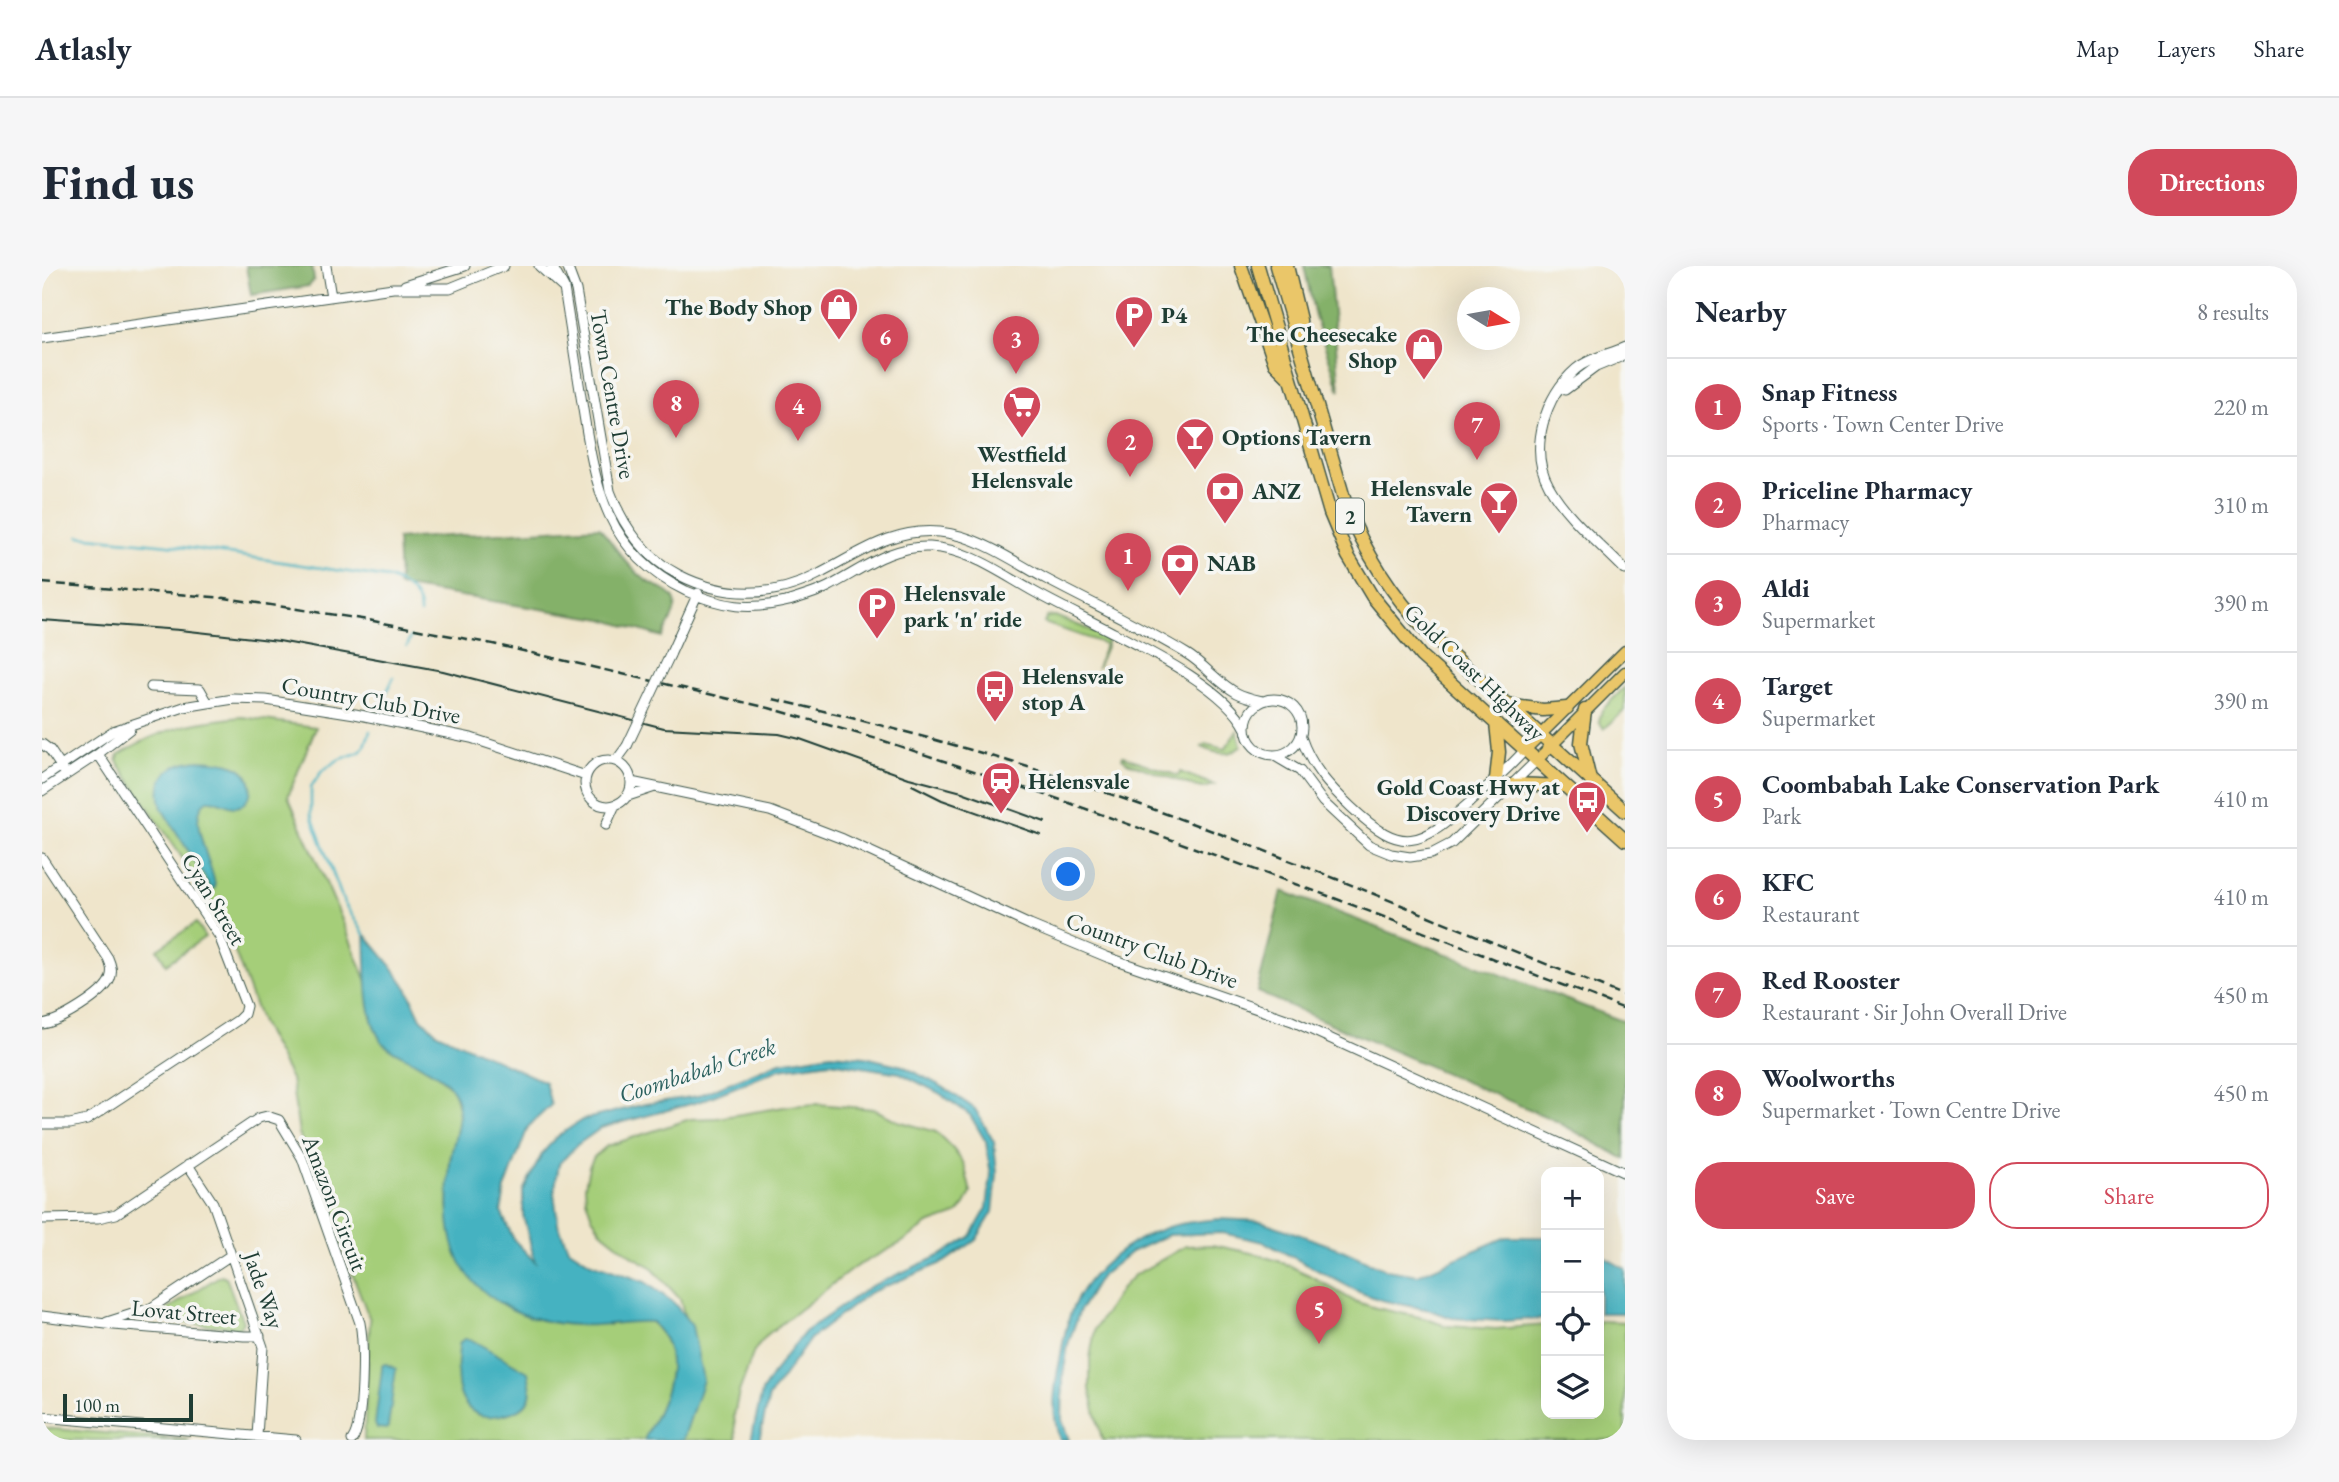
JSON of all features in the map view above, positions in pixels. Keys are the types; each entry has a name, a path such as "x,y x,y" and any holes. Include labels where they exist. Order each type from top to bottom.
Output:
{"highway":[{"path":"1241,266 1275,364 1291,380"},
{"name":"Gold Coast Highway","path":"1258,266 1330,513 1359,576 1404,638 1524,751 1625,840"},
{"name":"Gold Coast Highway","path":"1276,266 1346,505 1368,553 1394,594 1411,615 1625,811"},
{"path":"1287,266 1300,320 1302,355"},
{"path":"1508,705 1545,710 1567,708"},
{"path":"1585,710 1581,743 1590,780"},
{"path":"1496,723 1499,752 1496,779"},
{"path":"1513,785 1534,783 1565,786"}],"main road":[{"path":"1524,751 1625,651"},
{"path":"1535,761 1625,671"}],"street":[{"path":"326,266 331,297"},
{"path":"393,288 465,266"},
{"path":"42,338 393,288 450,288 504,266"},
{"path":"539,266 564,288"},
{"name":"Town Centre Drive","path":"552,266 564,288 595,475 602,502 626,546 646,566 668,581 726,606 775,604 816,593 884,555 917,547 944,549 982,561 1032,591 1128,640"},
{"name":"Town Centre Drive","path":"567,266 574,282 605,469 615,505 634,538 669,569 702,585 745,593 768,592 817,575 885,539 931,531 953,534 981,544 1135,624 1190,656 1236,693 1262,701"},
{"path":"576,364 579,358 577,337 582,330"},
{"path":"1625,347 1577,369 1558,390 1548,410 1540,450 1545,478 1560,503 1625,570"},
{"path":"1555,398 1596,367 1625,355"},
{"path":"616,761 627,746 702,585"},
{"path":"1135,624 1128,640 1187,674 1227,704 1240,717 1255,746 1300,771 1323,802 1369,845 1382,852 1401,856 1431,853 1452,844 1535,761"},
{"path":"151,687 200,689 208,703"},
{"name":"Country Club Drive","path":"144,721 184,707 234,699 266,700 355,714 471,738 586,776"},
{"path":"1246,729 1251,710 1262,701 1278,700 1292,706 1301,722 1301,737 1318,773 1376,829 1403,840 1418,839 1436,831 1524,751"},
{"path":"42,791 98,754 127,730 144,721"},
{"path":"42,779 113,731 144,721"},
{"path":"1273,755 1288,751 1301,737"},
{"path":"42,744 50,750 67,775"},
{"path":"627,746 625,768 631,782 628,796"},
{"name":"Cyan Street","path":"42,1124 70,1124 88,1120 238,1020 244,1014 246,1006 219,936 98,754"},
{"path":"625,768 616,761 601,761 591,767 586,776 588,794 594,801 603,805 615,804 628,796 657,786"},
{"name":"Country Club Drive","path":"631,782 769,811 844,839 1030,925 1107,957 1292,1021 1625,1173"},
{"path":"603,805 606,825 615,804"},
{"path":"42,858 108,958 111,967 109,982 103,989 60,1019 42,1024"},
{"name":"Amazon Circuit","path":"42,1219 98,1218 116,1214 263,1116 279,1120 298,1150 360,1323 364,1343 362,1380 358,1429 352,1440"},
{"name":"Jade Way","path":"188,1165 211,1198 260,1336 264,1357 257,1436"},
{"name":"Lovat Street","path":"105,1322 151,1308 231,1255"},
{"name":"Lovat Street","path":"42,1316 114,1325 260,1336"},
{"path":"42,1417 296,1440"}],"green space":[{"path":"246,266 312,266 314,280 309,286 251,295"},
{"path":"1304,266 1329,266 1340,391 1315,317"},
{"path":"600,527 637,573 673,597 675,610 662,637 603,619 398,586 397,539"},
{"path":"1055,616 1107,639 1097,668 1105,644 1044,623 1047,617"},
{"path":"1625,687 1625,710 1604,729 1599,721 1602,710"},
{"path":"242,717 316,727 288,796 368,984 371,1017 415,1062 439,1076 454,1091 460,1117 450,1160 448,1207 608,1325 632,1320 651,1322 665,1340 669,1353 669,1378 666,1392 644,1440 364,1440 370,1320 299,1133 291,1079 261,1023 222,917 117,761 119,754 164,732 207,721"},
{"path":"1237,731 1241,746 1233,752 1217,753 1202,747 1205,744 1225,749"},
{"path":"1123,756 1178,776 1180,772 1214,785 1203,788 1193,786 1127,762"},
{"path":"1282,891 1625,1022 1625,1159 1556,1121 1257,992"},
{"path":"196,923 205,937 166,964 157,949"},
{"path":"817,1104 874,1109 898,1121 936,1132 964,1164 971,1193 957,1214 928,1224 901,1243 855,1267 768,1334 754,1351 739,1392 734,1415 736,1440 671,1440 686,1321 680,1299 650,1266 632,1256 603,1233 592,1217 585,1186 589,1166 594,1157 607,1146 690,1119 717,1118"},
{"path":"1213,1245 1256,1254 1309,1275 1354,1301 1446,1326 1496,1329 1541,1325 1541,1419 1604,1419 1604,1321 1625,1322 1625,1440 1102,1440 1090,1389 1090,1358 1095,1329 1120,1290 1133,1276 1186,1246"},
{"path":"221,1275 226,1277 243,1322 239,1328 159,1320 160,1314"},
{"path":"42,1428 191,1440 42,1440"}],"water":[{"path":"199,760 235,766 248,776 250,784 250,794 240,806 232,807 208,800 201,807 199,829 214,879 215,888 212,889 162,809 160,798 162,781 171,769"},
{"path":"365,934 407,988 421,1018 437,1033 545,1082 551,1105 528,1127 505,1189 501,1212 514,1240 535,1262 523,1215 523,1191 542,1154 555,1138 582,1120 645,1104 697,1096 780,1062 831,1054 865,1057 903,1066 943,1087 975,1109 994,1142 997,1174 993,1212 976,1240 944,1262 869,1293 810,1339 769,1397 759,1440 751,1440 762,1392 782,1360 805,1332 869,1287 941,1255 971,1236 987,1208 991,1175 986,1142 970,1115 939,1093 900,1073 830,1062 780,1069 698,1102 601,1128 577,1145 559,1164 554,1193 558,1224 568,1248 591,1263 645,1282 674,1303 692,1326 703,1380 683,1440 644,1440 666,1392 670,1365 665,1340 652,1322 587,1325 541,1320 506,1306 490,1296 465,1270 453,1243 448,1209 451,1154 459,1118 457,1100 450,1086 441,1078 383,1043 372,1020 369,1006"},
{"path":"1219,1219 1261,1221 1340,1249 1386,1270 1418,1275 1506,1237 1541,1237 1541,1318 1502,1321 1452,1318 1359,1292 1264,1242 1222,1233 1168,1235 1131,1252 1100,1277 1080,1310 1068,1344 1063,1377 1062,1420 1069,1440 1060,1440 1054,1410 1055,1390 1065,1333 1080,1294 1099,1269 1137,1240 1165,1228"},
{"path":"1604,1257 1625,1269 1625,1313 1604,1313"},
{"path":"470,1339 528,1372 531,1393 524,1406 497,1416 482,1416 470,1410 461,1396 457,1378 460,1342"},
{"path":"382,1365 396,1369 386,1429 377,1428 375,1424"}],"waterway":[{"path":"79,536 169,545 388,578 400,583 415,595 420,614"},
{"path":"407,646 411,637"},
{"path":"382,702 394,677"},
{"path":"365,935 344,903 311,814 311,787 322,771 338,760 360,752 370,731"}],"tram line":[{"path":"42,620 180,630 279,641 443,671 664,728 779,734 909,778 962,792 1045,822"},
{"path":"912,785 942,800 1041,835"}],"railway":[{"path":"42,583 225,598 368,620 493,644 769,708 884,741 1064,801 1334,898 1625,1009"},
{"path":"773,699 965,748 1104,792 1329,876 1625,996"}],"place":[{"name":"The Body Shop","path":"839,341"},
{"name":"P4","path":"1134,349"},
{"name":"KFC","path":"885,372"},
{"name":"Aldi","path":"1016,374"},
{"name":"The Cheesecake Shop","path":"1424,381"},
{"name":"Woolworths","path":"676,438"},
{"name":"Westfield Helensvale","path":"1022,439"},
{"name":"Target","path":"798,441"},
{"name":"Red Rooster","path":"1477,460"},
{"name":"Options Tavern","path":"1195,471"},
{"name":"Priceline Pharmacy","path":"1130,477"},
{"name":"ANZ","path":"1225,525"},
{"name":"Helensvale Tavern","path":"1499,535"},
{"name":"Snap Fitness","path":"1128,591"},
{"name":"NAB","path":"1180,597"},
{"name":"Helensvale park 'n' ride","path":"877,640"},
{"name":"Helensvale stop A","path":"995,723"},
{"name":"Helensvale","path":"1001,815"},
{"name":"Gold Coast Hwy at Discovery Drive","path":"1587,834"},
{"name":"Coombabah Lake Conservation Park","path":"1319,1344"}],"water label":[{"name":"Coombabah Creek","path":"697,1070"}]}
